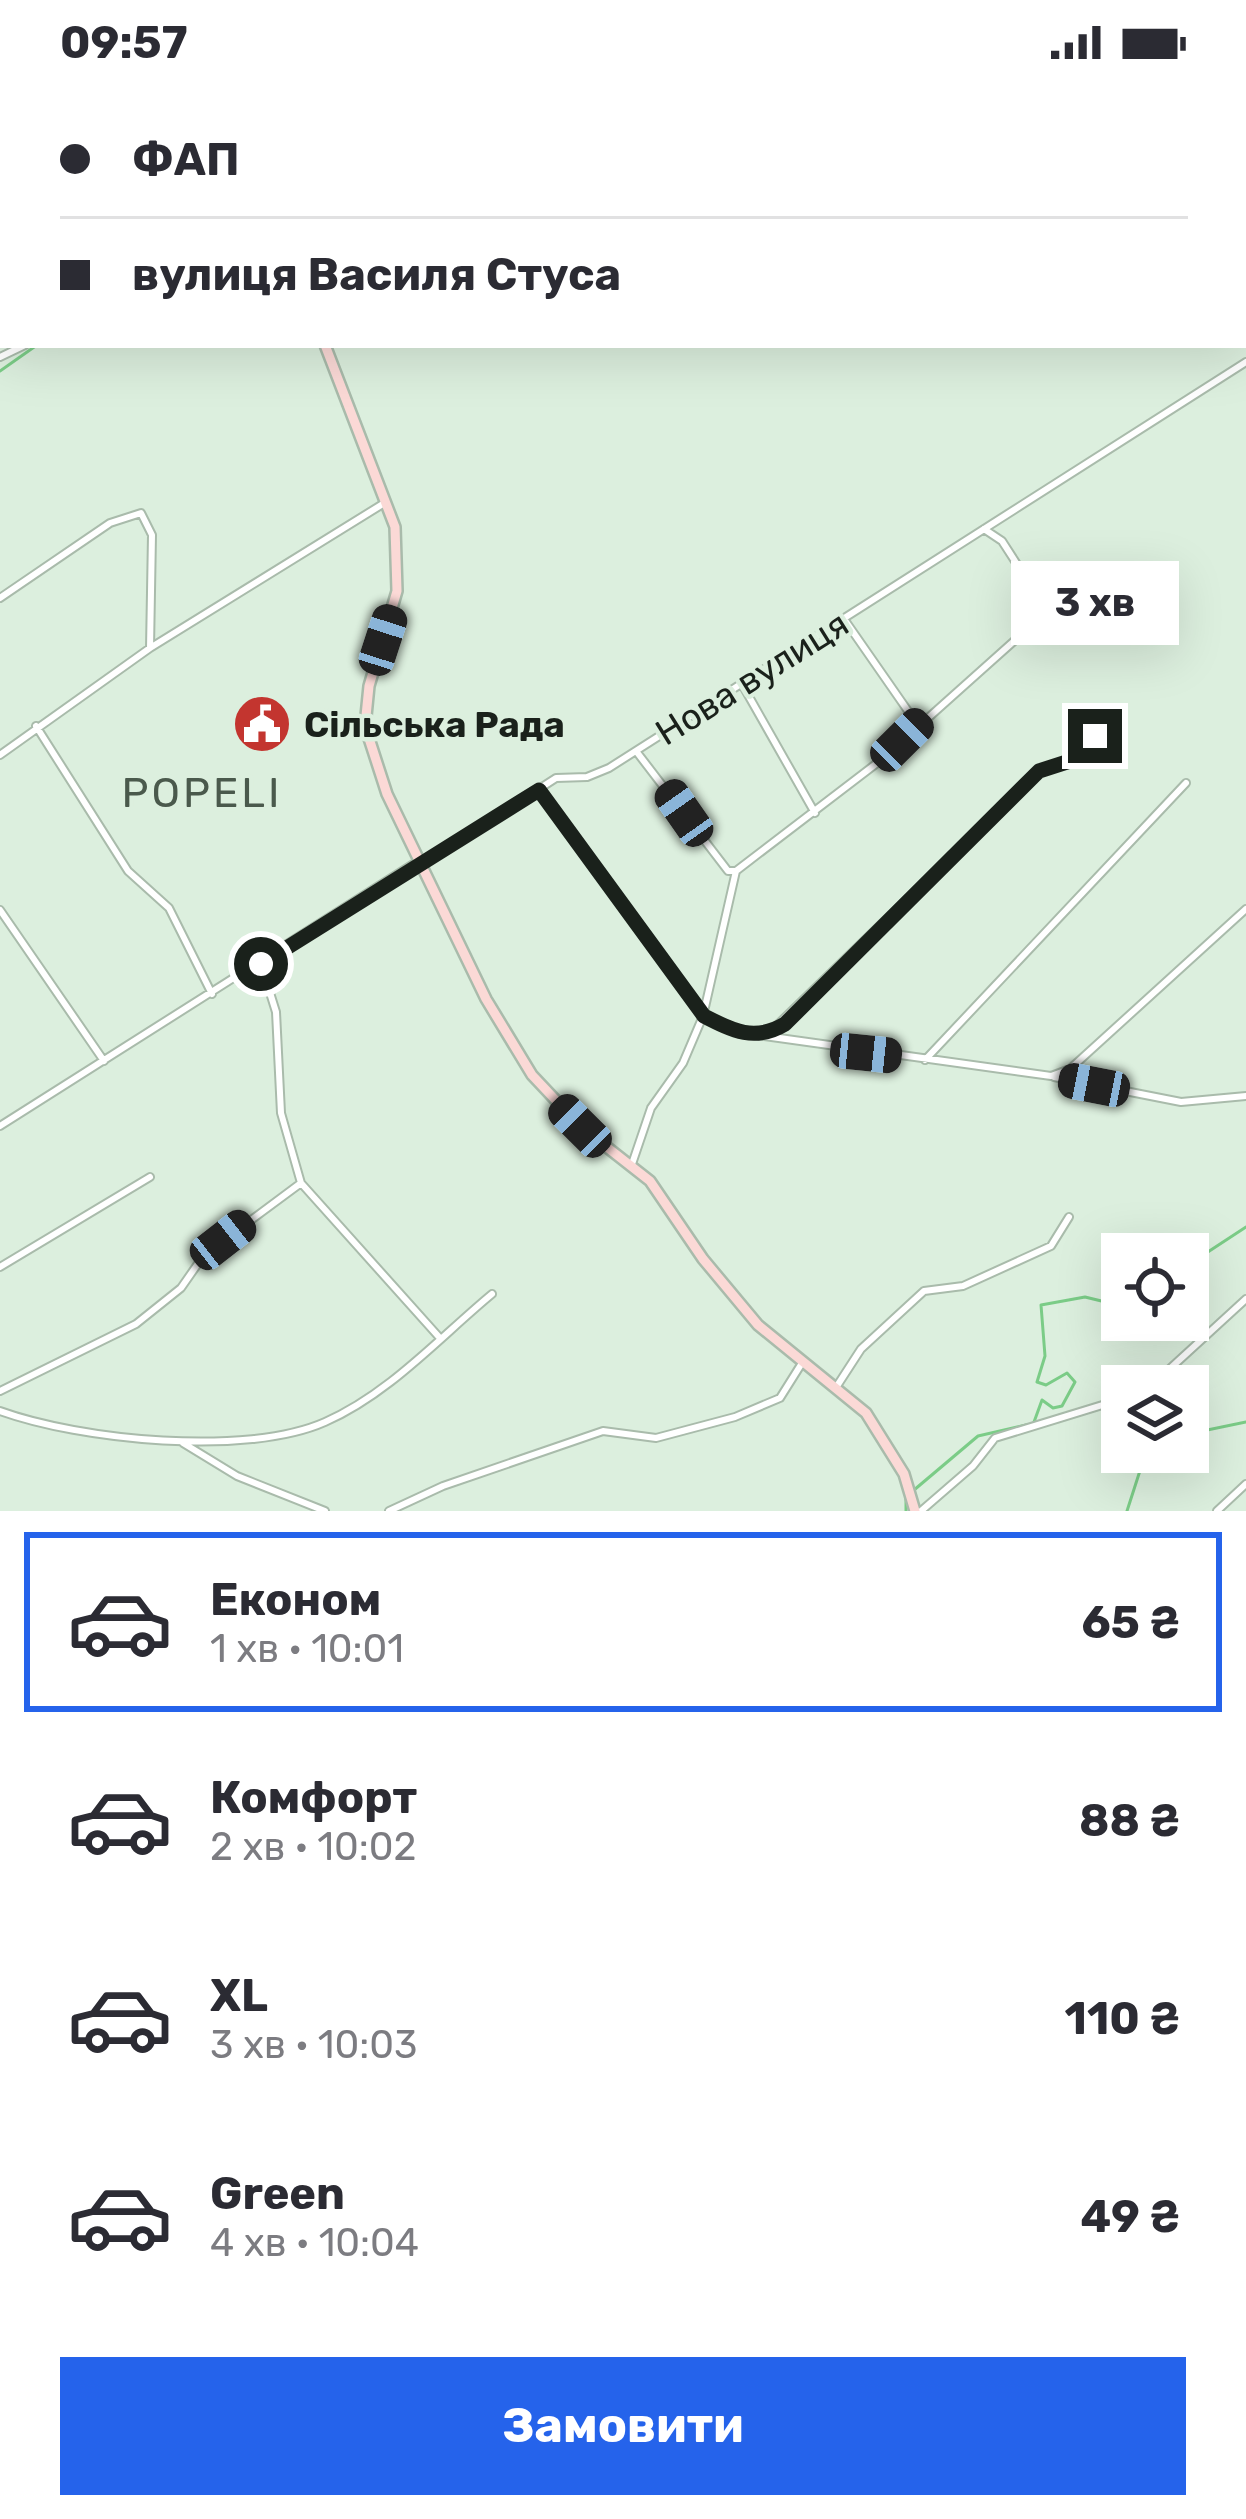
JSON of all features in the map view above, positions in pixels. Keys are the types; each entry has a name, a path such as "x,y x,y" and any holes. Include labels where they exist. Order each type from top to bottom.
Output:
{"main road":[{"path":"326,348 386,502 399,552 397,591 369,686 365,726 381,779 419,863 522,1061 580,1126 650,1181 718,1279 802,1364 837,1385 873,1423 918,1511"}],"street":[{"name":"Нова вулиця","path":"0,1126 556,778 599,774 636,752 1246,362"},
{"path":"0,755 150,648 386,502"},
{"path":"0,598 110,523 141,513 152,536 150,648"},
{"path":"632,1164 649,1117 694,1043 704,1016 732,874 815,813 1042,616 1044,606 1002,541 984,529"},
{"path":"844,619 908,711 922,719"},
{"path":"742,685 815,813"},
{"path":"766,1035 785,1024 1039,771 1070,761 1120,711"},
{"path":"36,726 128,871 169,908 212,994"},
{"path":"636,752 732,874"},
{"path":"925,1060 1186,783"},
{"path":"539,790 704,1016 736,1032 1051,1076 1181,1102 1246,1096"},
{"path":"1051,1076 1070,1069 1246,909"},
{"path":"0,910 104,1061"},
{"path":"261,964 276,1012 281,1113 301,1183 439,1336"},
{"path":"0,1267 150,1177"},
{"path":"0,1390 136,1324 181,1288 204,1255 301,1183"},
{"path":"837,1385 861,1349 924,1291 963,1286 1051,1246 1069,1217"},
{"path":"178,1441 296,1431 329,1420 370,1396 492,1294"},
{"path":"1174,1365 1246,1299"},
{"path":"389,1511 443,1486 603,1431 656,1438 735,1417 780,1398 802,1364"},
{"path":"918,1511 973,1466 995,1438 1101,1405"},
{"path":"0,1411 64,1427 189,1444 237,1476 325,1511"},
{"path":"1217,1511 1246,1484"}],"waterway":[{"path":"0,371 33,348"},
{"path":"1209,1251 1246,1227"},
{"path":"1034,1422 1042,1400 1053,1408 1062,1406 1075,1382 1067,1373 1046,1385 1037,1382 1045,1356 1041,1305 1085,1297 1101,1301"},
{"path":"1209,1430 1246,1422"},
{"path":"914,1490 978,1436 1026,1425"},
{"path":"1127,1511 1139,1473"},
{"path":"906,1496 906,1511"}],"place":[{"name":"Сільська Рада","path":"262,724"}],"district":[{"name":"POPELI","path":"202,793"}],"route":[{"path":"261,964 418,861 421,866 539,790 704,1016 736,1032 766,1035 785,1024 1039,771 1070,761 1095,736"}]}
